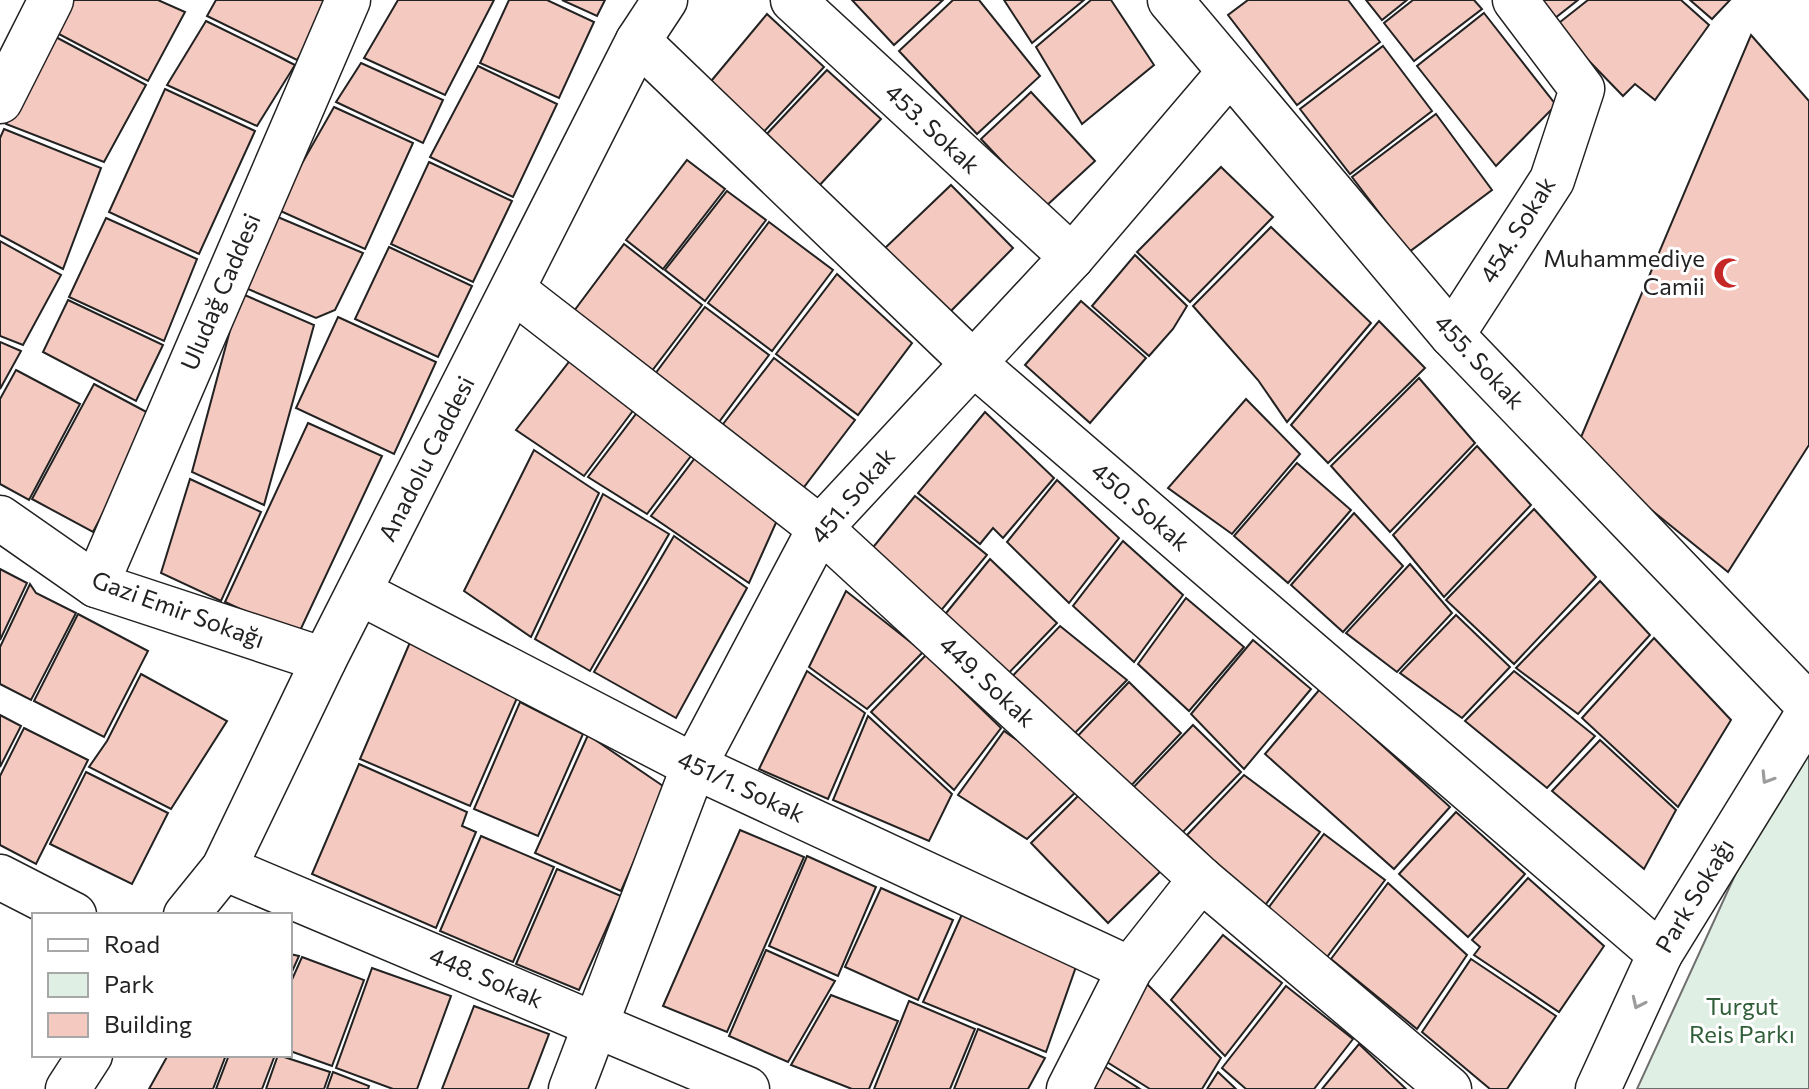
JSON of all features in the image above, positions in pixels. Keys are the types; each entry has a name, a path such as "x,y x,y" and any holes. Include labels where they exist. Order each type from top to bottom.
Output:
{"street":[{"path":"0,101 51,0"},
{"name":"Uludağ Caddesi","path":"96,585 348,0"},
{"name":"Anadolu Caddesi","path":"188,913 224,868 324,660 638,41 665,0"},
{"name":"453. Sokak","path":"793,0 1072,257"},
{"name":"455. Sokak","path":"1170,0 1228,74 1452,335 1809,709"},
{"name":"454. Sokak","path":"1452,335 1552,180 1582,89 1515,0"},
{"name":"450. Sokak","path":"638,41 971,361 1660,954"},
{"name":"451. Sokak","path":"571,1089 694,766 820,528 971,361 1072,257 1228,74"},
{"name":"449. Sokak","path":"513,290 820,528 1201,879 1449,1089"},
{"name":"Gazi Emir Sokağı","path":"0,518 96,585 324,660"},
{"name":"451/1. Sokak","path":"359,592 694,766 1130,969"},
{"name":"Park Sokağı","path":"1598,1089 1660,954 1809,709"},
{"name":"448. Sokak","path":"224,868 747,1089"},
{"path":"0,877 70,913"},
{"path":"1069,1089 1130,969 1201,879"},
{"path":"68,1089 89,1057"}],"green space":[{"name":"Turgut Reis Parkı","path":"1809,741 1809,1089 1637,1089 1741,862"}],"building":[{"path":"72,0 158,0 185,12 148,81 55,32"},
{"path":"216,0 333,1 297,60 207,16"},
{"path":"398,0 494,0 445,95 364,58"},
{"path":"509,0 547,0 594,22 559,98 480,63"},
{"path":"562,0 605,0 597,16"},
{"path":"852,0 943,0 894,45"},
{"path":"953,0 979,0 1040,76 977,134 899,51"},
{"path":"1004,0 1084,0 1032,43"},
{"path":"1091,0 1111,0 1154,65 1082,124 1036,47"},
{"path":"1248,0 1348,0 1380,42 1297,105 1228,15"},
{"path":"1366,0 1407,0 1382,20"},
{"path":"1413,0 1474,0 1482,9 1414,61 1384,23"},
{"path":"1533,0 1578,0 1550,22"},
{"path":"1588,0 1681,0 1709,25 1655,100 1635,84 1623,96 1555,26"},
{"path":"1690,0 1730,0 1712,19"},
{"path":"1484,13 1556,105 1496,166 1417,66"},
{"path":"767,14 824,67 760,136 707,86"},
{"path":"206,21 295,65 257,126 167,85"},
{"path":"52,35 146,85 104,162 6,124"},
{"name":"Muhammediye Camii","path":"1751,35 1809,101 1809,445 1728,572 1576,449"},
{"path":"1383,46 1432,111 1350,174 1300,109"},
{"path":"361,63 443,100 423,143 336,102"},
{"path":"478,66 557,104 513,197 430,157"},
{"path":"827,70 881,119 817,188 763,138"},
{"path":"165,89 255,131 199,254 109,212"},
{"path":"1031,92 1095,161 1045,207 981,139"},
{"path":"334,107 413,143 365,249 276,209"},
{"path":"1436,114 1492,190 1409,252 1352,177"},
{"path":"4,129 101,168 63,269 0,235 0,138"},
{"path":"687,160 725,189 663,269 626,240"},
{"path":"429,162 512,201 473,282 391,244"},
{"path":"1221,167 1273,217 1190,302 1137,252"},
{"path":"951,185 1013,248 948,314 884,249"},
{"path":"727,191 766,220 705,301 665,270"},
{"path":"273,215 363,253 335,310 316,318 241,286"},
{"path":"106,218 197,259 164,341 69,297"},
{"path":"769,222 833,270 772,351 708,303"},
{"path":"1271,227 1371,323 1287,422 1258,380 1193,306"},
{"path":"0,241 61,275 23,345 0,336"},
{"path":"624,244 702,305 648,376 571,315"},
{"path":"389,247 472,286 438,357 355,319"},
{"path":"1135,255 1187,306 1173,329 1149,356 1092,306"},
{"path":"837,274 912,343 858,415 776,354"},
{"path":"240,293 314,325 264,505 192,472"},
{"path":"68,300 163,345 136,401 43,352"},
{"path":"1081,301 1146,358 1090,423 1025,365"},
{"path":"705,307 769,355 716,426 652,378"},
{"path":"338,317 436,362 394,454 296,408"},
{"path":"1379,321 1425,368 1328,463 1291,425"},
{"path":"0,342 21,351 0,389"},
{"path":"572,358 635,408 584,476 516,430"},
{"path":"774,358 855,420 801,491 720,428"},
{"path":"16,370 80,404 29,500 0,484 0,399"},
{"path":"1419,378 1475,443 1390,532 1331,466"},
{"path":"94,384 154,416 93,532 32,499"},
{"path":"1246,399 1300,454 1232,534 1168,488"},
{"path":"639,410 694,452 647,514 588,477"},
{"path":"985,412 1054,478 1003,538 993,528 980,544 918,493"},
{"path":"308,423 382,456 298,635 225,602"},
{"path":"1477,446 1531,505 1444,597 1393,535"},
{"path":"534,450 599,493 531,637 464,591"},
{"path":"698,454 779,516 749,583 651,516"},
{"path":"1297,463 1351,510 1288,583 1234,536"},
{"path":"190,479 261,512 221,601 161,573"},
{"path":"1057,480 1119,538 1069,603 1007,542"},
{"path":"603,494 669,534 590,671 535,639"},
{"path":"915,496 987,555 934,619 870,551"},
{"path":"1534,509 1596,577 1514,664 1446,600"},
{"path":"1354,513 1403,566 1343,632 1291,585"},
{"path":"674,536 747,588 676,718 594,672"},
{"path":"1123,541 1183,595 1134,662 1073,606"},
{"path":"990,559 1057,623 1000,682 938,623"},
{"path":"1410,564 1452,613 1397,672 1346,633"},
{"path":"0,569 27,583 0,640"},
{"path":"1600,581 1650,635 1578,714 1516,668"},
{"path":"30,584 36,593 76,613 31,700 0,684 0,647"},
{"path":"846,591 923,652 867,709 809,667"},
{"path":"1186,598 1244,647 1189,711 1138,664"},
{"path":"78,614 148,651 104,737 34,701"},
{"path":"1456,615 1510,667 1462,718 1400,673"},
{"path":"1060,626 1127,680 1069,739 1004,685"},
{"path":"1654,638 1731,720 1678,807 1582,718"},
{"path":"411,640 517,698 470,806 360,759"},
{"path":"1253,640 1311,689 1244,769 1191,714"},
{"path":"926,655 1001,728 954,790 871,712"},
{"path":"807,671 865,713 828,799 759,769"},
{"path":"1514,671 1595,736 1547,788 1465,721"},
{"path":"141,674 227,721 171,809 89,767 107,741"},
{"path":"1129,682 1181,733 1125,792 1073,741"},
{"path":"1320,689 1450,807 1394,869 1265,754"},
{"path":"520,702 583,734 538,836 474,809"},
{"path":"0,715 21,726 0,767"},
{"path":"868,716 952,794 929,841 833,800"},
{"path":"1193,725 1241,772 1183,832 1127,794"},
{"path":"24,728 88,760 36,864 0,845 0,776"},
{"path":"1004,731 1082,786 1027,839 958,795"},
{"path":"588,735 666,788 621,891 535,853"},
{"path":"1600,740 1676,810 1644,869 1552,791"},
{"path":"359,764 467,812 462,826 476,832 436,928 312,874"},
{"path":"86,772 168,813 132,884 50,844"},
{"path":"1244,775 1320,832 1263,908 1187,835"},
{"path":"1085,789 1162,870 1108,923 1031,843"},
{"path":"1456,812 1525,874 1468,937 1399,874"},
{"path":"740,830 804,857 727,1032 663,1006"},
{"path":"1324,834 1385,880 1327,957 1266,911"},
{"path":"481,836 554,867 513,962 440,931"},
{"path":"807,856 876,887 838,976 769,946"},
{"path":"557,869 621,896 579,990 516,964"},
{"path":"1528,878 1604,946 1559,1012 1474,955 1480,947 1472,940"},
{"path":"1388,883 1467,955 1417,1029 1331,959"},
{"path":"881,888 953,920 918,1000 845,967"},
{"path":"963,912 1078,961 1046,1052 923,1002"},
{"path":"1223,935 1282,983 1225,1056 1171,1000"},
{"path":"766,950 835,981 788,1062 729,1036"},
{"path":"292,954 299,956 292,972"},
{"path":"302,957 364,980 332,1066 292,1052 292,980"},
{"path":"1471,959 1556,1016 1507,1089 1490,1089 1422,1032"},
{"path":"372,968 451,996 417,1089 393,1089 336,1068"},
{"path":"1146,983 1221,1058 1202,1089 1150,1089 1099,1057"},
{"path":"1286,986 1353,1039 1314,1089 1246,1089 1222,1068"},
{"path":"831,995 898,1021 869,1089 852,1089 791,1065"},
{"path":"909,1001 975,1029 950,1089 874,1089"},
{"path":"474,1006 549,1034 528,1089 442,1089"},
{"path":"978,1029 1045,1058 1028,1089 954,1089"},
{"path":"1359,1044 1406,1089 1322,1089"},
{"path":"167,1057 225,1057 213,1089 149,1089"},
{"path":"228,1057 274,1057 262,1089 216,1089"},
{"path":"277,1057 330,1072 324,1089 266,1089"},
{"path":"1096,1061 1140,1089 1083,1089"},
{"path":"333,1072 369,1086 368,1089 327,1089"},
{"path":"1218,1072 1236,1089 1207,1089"}],"place":[{"name":"Muhammediye Camii","path":"1729,273"}]}
